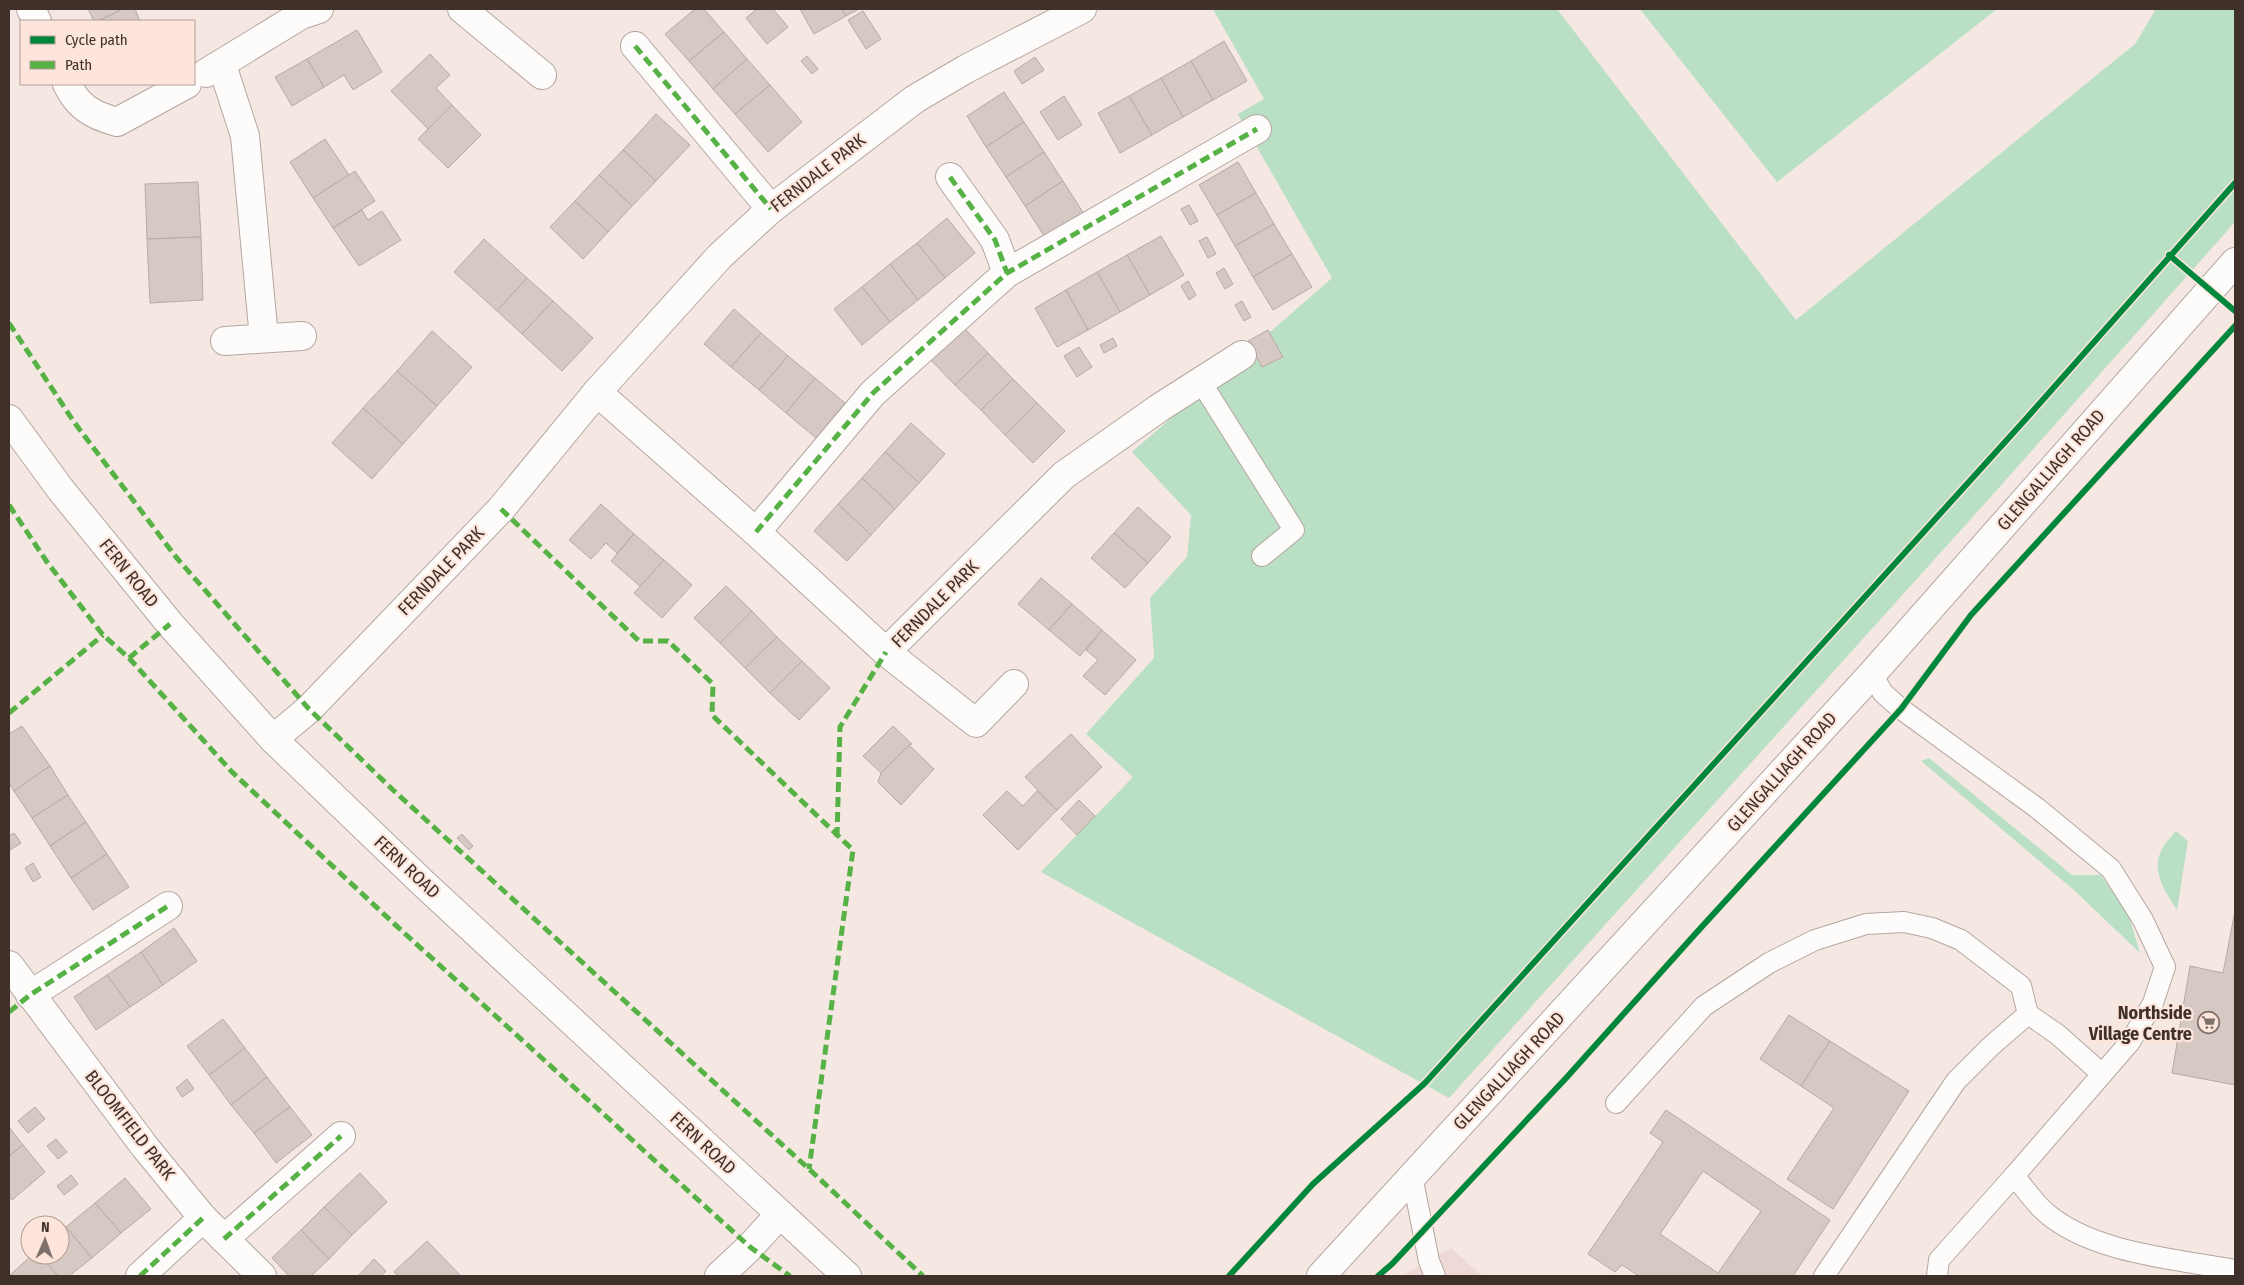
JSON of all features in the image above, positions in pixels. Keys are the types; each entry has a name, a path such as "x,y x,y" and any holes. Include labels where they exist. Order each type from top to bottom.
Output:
{"street":[{"path":"195,79 222,65 301,15 319,9"},
{"path":"462,9 542,75"},
{"name":"FERNDALE PARK","path":"273,740 309,709 501,509 597,392 720,256 771,210 915,99 966,69 1082,9"},
{"path":"635,46 771,210"},
{"path":"222,65 245,136 264,338"},
{"path":"68,85 74,97 95,116 117,122 185,85"},
{"path":"756,532 873,393 1007,273 1258,129"},
{"path":"950,177 995,240 1007,273"},
{"name":"GLENGALLIAGH ROAD","path":"1321,1276 1872,674 2235,262"},
{"path":"224,341 302,336"},
{"name":"FERNDALE PARK","path":"597,392 756,532 886,652 1064,475 1159,408 1242,355"},
{"name":"FERN ROAD","path":"9,419 60,490 170,624 273,740 440,898 847,1276"},
{"path":"886,652 976,723 1014,684"},
{"path":"30,995 168,906"},
{"name":"BLOOMFIELD PARK","path":"9,965 145,1147 203,1218 262,1276"},
{"path":"224,1239 340,1136"},
{"path":"718,1276 750,1247 780,1214"},
{"path":"140,1276 203,1218"}],"lane":[{"path":"1201,382 1294,530 1262,556"},
{"path":"1872,674 1883,693 1901,709 2038,808 2111,869 2143,920 2164,967 2153,1003 2130,1042 1939,1260 1936,1276"},
{"path":"1616,1103 1704,1006 1769,963 1815,940 1866,924 1904,922 1932,928 1961,940 2022,986 2028,1014 2057,1034 2102,1074"},
{"path":"1824,1276 1956,1081 1991,1046 2028,1014"},
{"path":"1412,1176 1429,1262 1434,1276"},
{"path":"2014,1176 2044,1211 2068,1227 2106,1246 2235,1270"}],"shaded area":[{"path":"1451,1248 1482,1276 1403,1276 1412,1270"}],"green space":[{"path":"1213,9 1557,9 1796,320 2135,44 2156,9 2235,9 2235,222 1988,500 1449,1098 1041,872 1133,777 1086,734 1154,658 1150,598 1187,557 1191,515 1132,452 1332,278 1238,114 1264,99"},
{"path":"1640,9 1997,9 1777,182"},
{"path":"1929,758 2072,875 2101,875 2129,916 2140,953 2075,891 1921,761"},
{"path":"2176,831 2188,841 2177,910 2161,882 2158,867 2158,859 2162,848"}],"building":[{"path":"88,9 123,9 100,20 94,20"},
{"path":"123,9 135,9 140,20 100,20"},
{"path":"695,9 704,9 724,32 689,61 665,34"},
{"path":"757,9 773,9 788,27 767,44 746,18"},
{"path":"800,9 842,9 846,16 814,34"},
{"path":"842,9 859,9 846,16"},
{"path":"863,11 881,39 866,49 848,20"},
{"path":"357,30 382,72 353,90 344,75 324,87 307,59"},
{"path":"724,32 747,59 713,89 689,61"},
{"path":"1224,41 1247,81 1213,100 1191,61"},
{"path":"430,54 450,75 436,88 452,105 428,129 391,91"},
{"path":"807,56 818,69 812,74 801,61"},
{"path":"1035,57 1044,70 1022,84 1014,71"},
{"path":"307,59 324,87 292,106 275,77"},
{"path":"747,59 770,85 735,114 713,89"},
{"path":"1191,61 1213,100 1183,117 1161,78"},
{"path":"1161,78 1183,117 1152,135 1129,96"},
{"path":"770,85 802,122 768,152 735,114"},
{"path":"1004,92 1024,122 986,147 967,116"},
{"path":"1064,96 1082,125 1058,140 1040,112"},
{"path":"1129,96 1152,135 1120,153 1098,113"},
{"path":"452,105 481,135 448,168 418,139"},
{"path":"656,114 690,145 656,181 623,150"},
{"path":"1024,122 1044,152 1006,177 986,147"},
{"path":"325,139 349,175 313,198 290,162"},
{"path":"623,150 656,181 632,206 599,175"},
{"path":"1044,152 1063,181 1025,206 1006,177"},
{"path":"1238,162 1256,193 1217,215 1199,185"},
{"path":"355,171 375,201 333,228 313,198"},
{"path":"599,175 632,206 608,232 575,201"},
{"path":"1063,181 1084,214 1046,239 1025,206"},
{"path":"198,182 201,237 147,239 145,184"},
{"path":"1256,193 1274,224 1235,246 1217,215"},
{"path":"575,201 608,232 583,259 550,227"},
{"path":"1189,205 1198,221 1190,225 1181,209"},
{"path":"362,210 368,220 382,211 401,240 359,266 333,228"},
{"path":"947,218 975,253 945,278 917,243"},
{"path":"1274,224 1292,254 1253,277 1235,246"},
{"path":"1161,236 1184,275 1150,295 1127,255"},
{"path":"201,237 203,300 150,303 147,239"},
{"path":"1207,237 1216,254 1208,258 1199,241"},
{"path":"484,239 527,278 497,311 454,272"},
{"path":"917,243 945,278 918,300 890,264"},
{"path":"1292,254 1312,287 1273,310 1253,277"},
{"path":"1127,255 1150,295 1120,312 1097,272"},
{"path":"890,264 918,300 890,322 862,287"},
{"path":"1224,268 1233,284 1225,289 1216,273"},
{"path":"1097,272 1120,312 1088,330 1066,290"},
{"path":"527,278 553,301 522,334 497,311"},
{"path":"1188,281 1196,295 1189,300 1181,286"},
{"path":"862,287 890,322 862,345 834,309"},
{"path":"1066,290 1088,330 1057,347 1035,308"},
{"path":"553,301 593,338 562,371 522,334"},
{"path":"1242,301 1251,317 1244,321 1235,305"},
{"path":"734,309 761,333 731,367 704,344"},
{"path":"963,327 988,353 955,385 930,359"},
{"path":"1268,330 1283,357 1262,367 1248,341"},
{"path":"432,331 472,367 437,406 397,371"},
{"path":"761,333 788,356 759,390 731,367"},
{"path":"1113,338 1117,346 1104,353 1100,345"},
{"path":"1079,347 1092,367 1077,377 1064,356"},
{"path":"988,353 1013,379 981,410 955,385"},
{"path":"788,356 815,378 786,413 759,390"},
{"path":"397,371 437,406 403,444 363,408"},
{"path":"815,378 845,403 816,438 786,413"},
{"path":"1013,379 1037,403 1005,435 981,410"},
{"path":"1037,403 1065,431 1033,463 1005,435"},
{"path":"363,408 403,444 372,479 332,443"},
{"path":"911,423 945,454 919,483 885,452"},
{"path":"885,452 919,483 895,509 862,478"},
{"path":"862,478 895,509 871,535 838,504"},
{"path":"601,504 634,534 617,553 606,543 591,559 569,540"},
{"path":"838,504 871,535 847,561 814,531"},
{"path":"1138,507 1171,537 1148,563 1114,533"},
{"path":"1114,533 1148,563 1125,588 1091,558"},
{"path":"634,534 664,560 641,587 611,561"},
{"path":"664,560 692,585 662,618 634,593"},
{"path":"1041,578 1072,604 1049,630 1018,604"},
{"path":"726,586 752,611 720,643 694,618"},
{"path":"1072,604 1102,630 1080,656 1049,630"},
{"path":"752,611 777,637 745,668 720,643"},
{"path":"1102,630 1136,660 1105,695 1083,676 1098,660 1086,650"},
{"path":"777,637 802,661 770,693 745,668"},
{"path":"802,661 830,688 799,720 770,693"},
{"path":"22,726 50,766 14,791 9,783 9,734"},
{"path":"893,726 912,744 881,773 863,756"},
{"path":"1071,734 1102,767 1057,810 1025,777"},
{"path":"909,745 934,769 901,805 878,782 881,773"},
{"path":"50,766 68,795 32,818 14,791"},
{"path":"1007,791 1023,806 1037,791 1057,810 1018,850 983,815"},
{"path":"68,795 86,822 50,846 32,818"},
{"path":"1079,800 1095,816 1077,835 1061,819"},
{"path":"86,822 107,854 71,878 50,846"},
{"path":"14,833 21,843 10,850 9,836"},
{"path":"462,834 473,846 469,850 457,838"},
{"path":"107,854 129,887 93,910 71,878"},
{"path":"33,863 41,877 33,882 25,868"},
{"name":"Northside Village Centre","path":"2235,911 2235,1085 2172,1073 2190,966 2223,973"},
{"path":"174,928 197,961 163,985 141,952"},
{"path":"141,952 163,985 130,1007 107,975"},
{"path":"107,975 130,1007 96,1030 74,997"},
{"path":"1789,1015 1830,1041 1801,1086 1760,1059"},
{"path":"223,1019 245,1048 209,1075 187,1046"},
{"path":"1830,1041 1909,1091 1833,1209 1787,1179 1834,1108 1801,1086"},
{"path":"245,1048 267,1077 231,1105 209,1075"},
{"path":"267,1077 290,1107 254,1133 231,1105"},
{"path":"187,1079 194,1089 182,1097 176,1088"},
{"path":"35,1107 45,1119 28,1133 18,1121"},
{"path":"290,1107 312,1135 276,1163 254,1133"},
{"path":"1666,1110 1830,1220 1793,1276 1639,1276 1622,1265 1615,1272 1588,1254 1663,1142 1650,1133","holes":["1703,1171 1761,1211 1718,1273 1660,1234"]},
{"path":"9,1127 23,1145 9,1156"},
{"path":"56,1139 67,1152 58,1159 47,1146"},
{"path":"23,1145 45,1172 12,1200 9,1196 9,1156"},
{"path":"360,1173 387,1202 352,1235 324,1207"},
{"path":"71,1175 78,1184 64,1195 57,1186"},
{"path":"125,1178 151,1209 121,1233 95,1203"},
{"path":"95,1203 121,1233 92,1258 70,1232 70,1224"},
{"path":"324,1207 352,1235 329,1259 301,1230"},
{"path":"301,1230 329,1259 311,1276 289,1276 272,1258"},
{"path":"70,1232 92,1258 69,1276 58,1276 49,1265 70,1265"},
{"path":"427,1241 461,1276 398,1276 394,1272"},
{"path":"374,1259 386,1271 381,1276 358,1276"},
{"path":"21,1265 49,1265 58,1276 9,1276"}],"marked path":[{"path":"635,46 771,209"},
{"path":"756,532 873,393 1007,273 1257,129"},
{"path":"950,177 995,240 1007,273"},
{"path":"9,323 74,422 176,557 309,709 392,789 809,1169 923,1276"},
{"path":"9,505 47,562 103,635 129,658 232,772 402,931 750,1247 790,1276"},
{"path":"501,509 639,641 668,641 713,684 712,715 853,850 809,1169"},
{"path":"129,658 170,624"},
{"path":"9,713 103,635"},
{"path":"837,837 840,727 886,652"},
{"path":"9,1012 30,995 168,906"},
{"path":"224,1239 341,1136"},
{"path":"140,1276 203,1218"}],"cycle path":[{"path":"1229,1276 1313,1184 1425,1083 2024,421 2235,183"},
{"path":"2169,255 2235,311"},
{"path":"1378,1276 1392,1264 1567,1077 1901,709 1971,615 2235,326"}],"place":[{"name":"Northside Village Centre","path":"2208,1023"}]}
